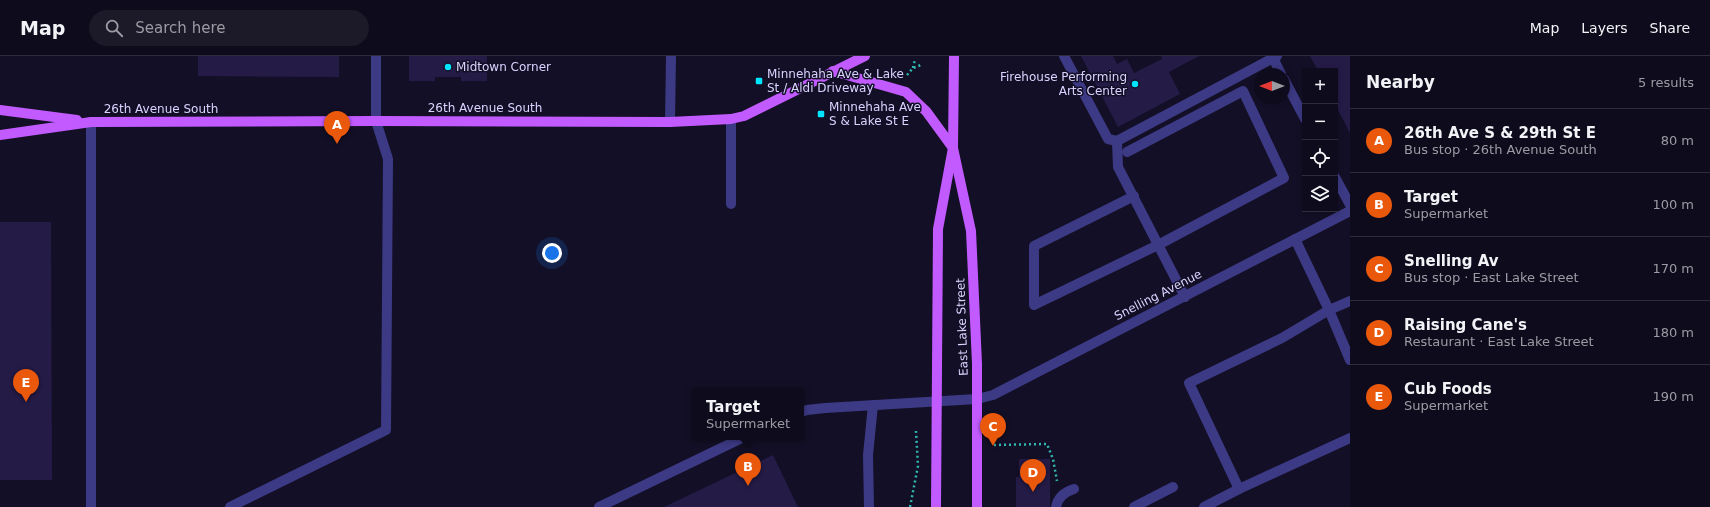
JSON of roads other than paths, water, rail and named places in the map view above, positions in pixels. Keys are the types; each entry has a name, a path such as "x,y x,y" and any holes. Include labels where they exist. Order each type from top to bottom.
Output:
{"main road":[{"name":"26th Avenue South","path":"0,110 91,122 670,122 731,119 744,116 865,56"},
{"name":"East Lake Street","path":"936,507 938,229 953,148 954,56"},
{"path":"833,72 906,92 926,111 953,148"},
{"name":"26th Avenue South","path":"0,135 91,122"},
{"name":"East Lake Street","path":"953,148 971,231 977,399 977,507"}],"street":[{"path":"230,507 386,430 388,159 376,121 376,56"},
{"path":"670,122 671,56"},
{"path":"1064,56 1108,139 1117,141 1275,57 1280,68"},
{"path":"1290,90 1302,113"},
{"path":"1127,152 1243,91 1284,178 1158,245 1034,305 1034,246 1134,196"},
{"path":"731,119 731,204"},
{"path":"91,122 91,507"},
{"path":"1117,141 1118,167 1184,297"},
{"path":"1338,183 1350,205"},
{"name":"Snelling Avenue","path":"804,411 811,409 977,399 993,395 1350,211"},
{"path":"1295,239 1329,310 1350,360"},
{"path":"1239,489 1189,382 1282,338 1329,310 1350,301"},
{"path":"869,507 868,455 873,405"},
{"path":"1204,507 1239,489 1350,438"},
{"path":"599,507 738,440"},
{"path":"1134,507 1173,487"},
{"path":"1056,507 1057,501 1062,495 1074,489"}],"place":[{"name":"Midtown Corner","path":"448,67"},
{"name":"Minnehaha Ave & Lake St / Aldi Driveway","path":"759,81"},
{"name":"Firehouse Performing Arts Center","path":"1135,84"},
{"name":"Minnehaha Ave S & Lake St E","path":"821,114"},
{"name":"26th Ave S & 29th St E","path":"337,144"},
{"name":"Cub Foods","path":"26,402"},
{"name":"Snelling Av","path":"993,446"},
{"name":"Target","path":"748,486"},
{"name":"Raising Cane's","path":"1033,492"}]}
